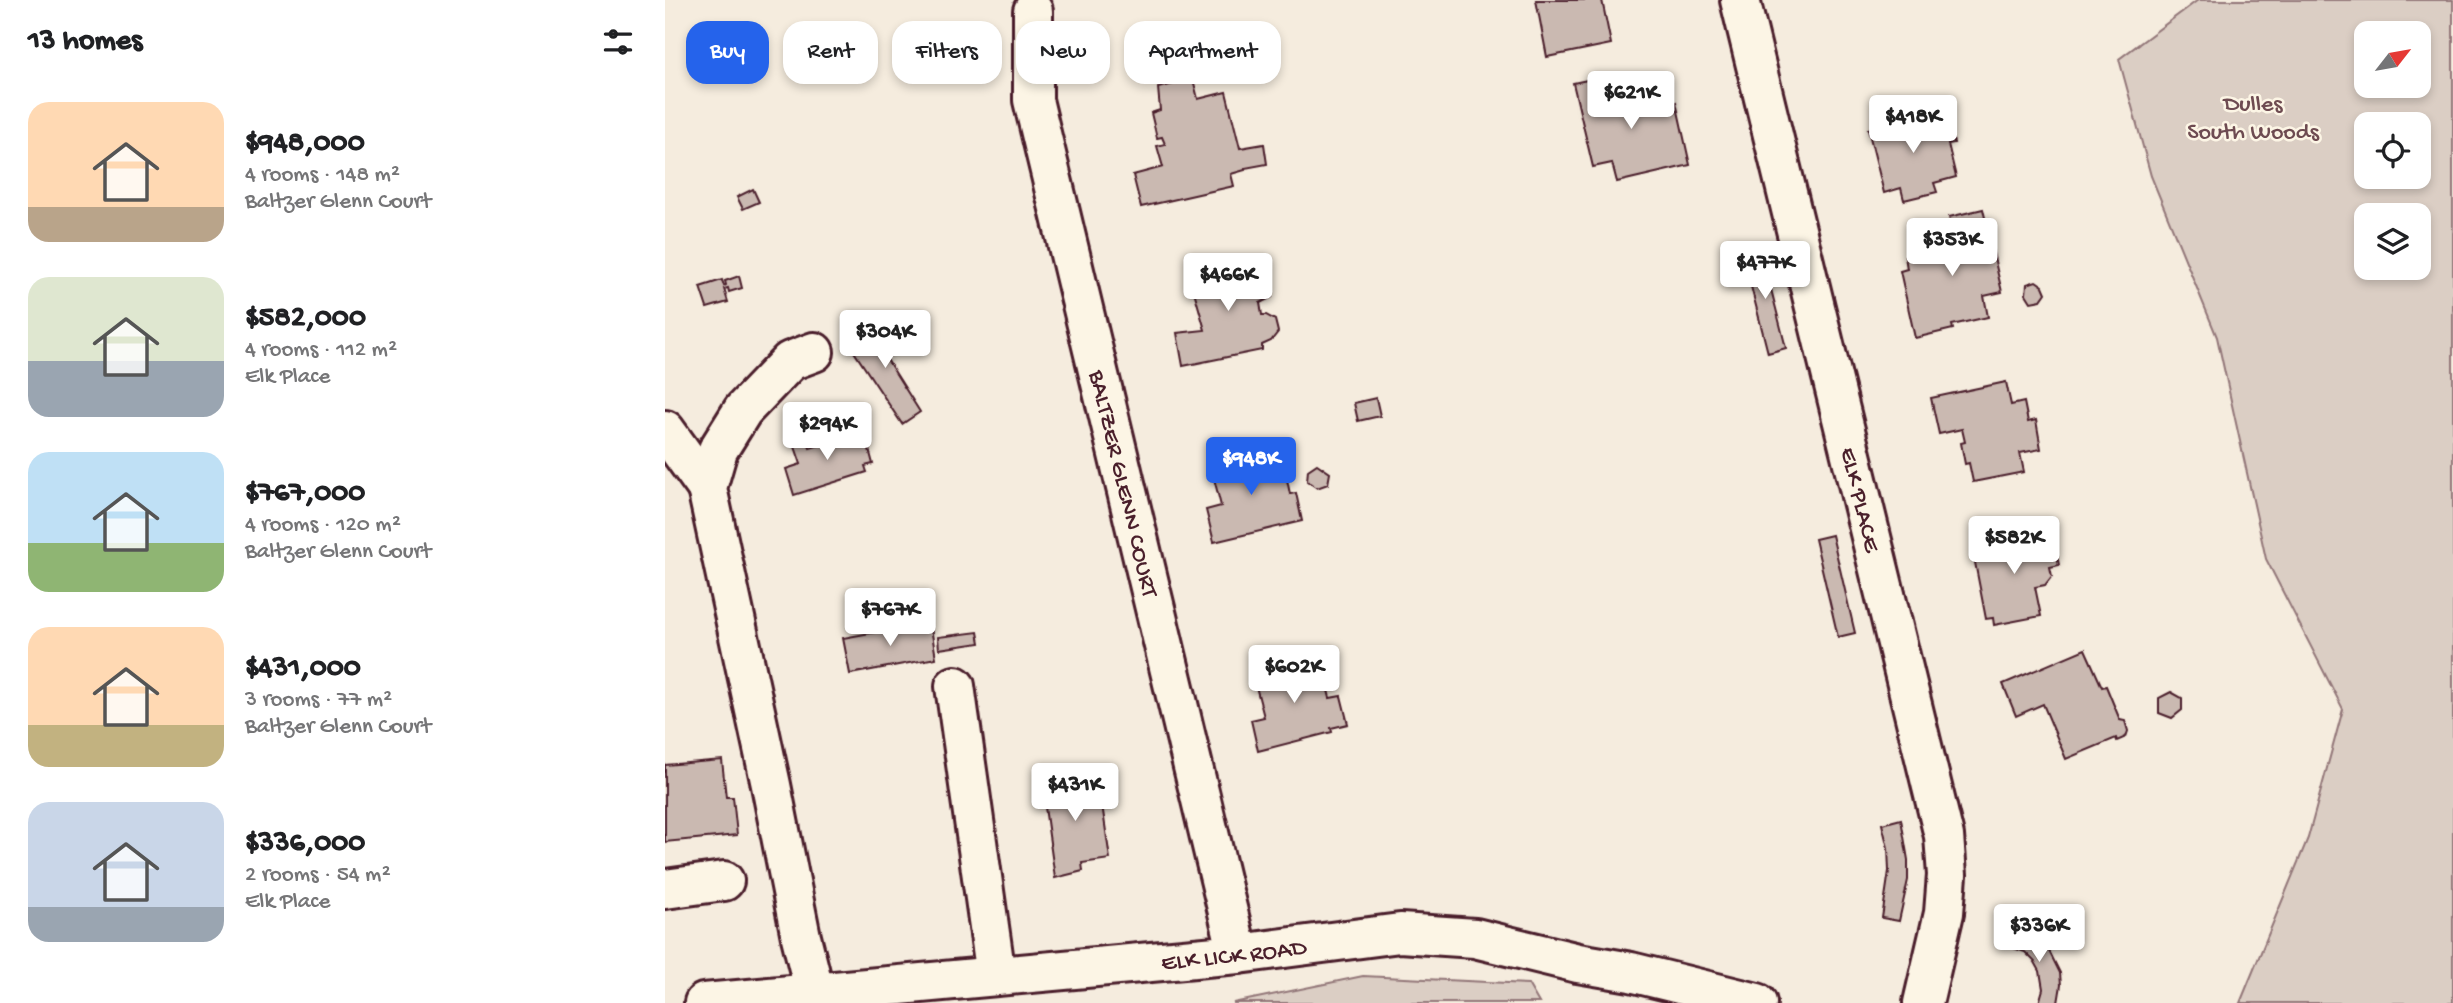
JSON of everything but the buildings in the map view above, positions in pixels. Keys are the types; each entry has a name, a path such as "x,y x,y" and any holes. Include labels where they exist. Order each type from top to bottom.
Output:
{"street":[{"name":"ELK PLACE","path":"1741,0 1944,836 1947,875 1944,913 1923,1003"},
{"name":"BALTZER GLENN COURT","path":"1033,11 1033,100 1238,954"},
{"path":"708,488 718,450 743,410 790,361 814,352"},
{"path":"665,430 708,488 815,993"},
{"path":"955,686 996,976"},
{"path":"665,889 725,881"},
{"name":"ELK LICK ROAD","path":"704,1003 1238,954 1400,933 1475,938 1757,1003"}],"green space":[{"name":"Dulles South Woods","path":"2198,0 2453,0 2453,1003 2240,1003 2308,838 2343,709 2266,559 2217,337 2151,176 2119,59"},
{"path":"1363,976 1528,984 1539,1003 1233,1003"}]}
